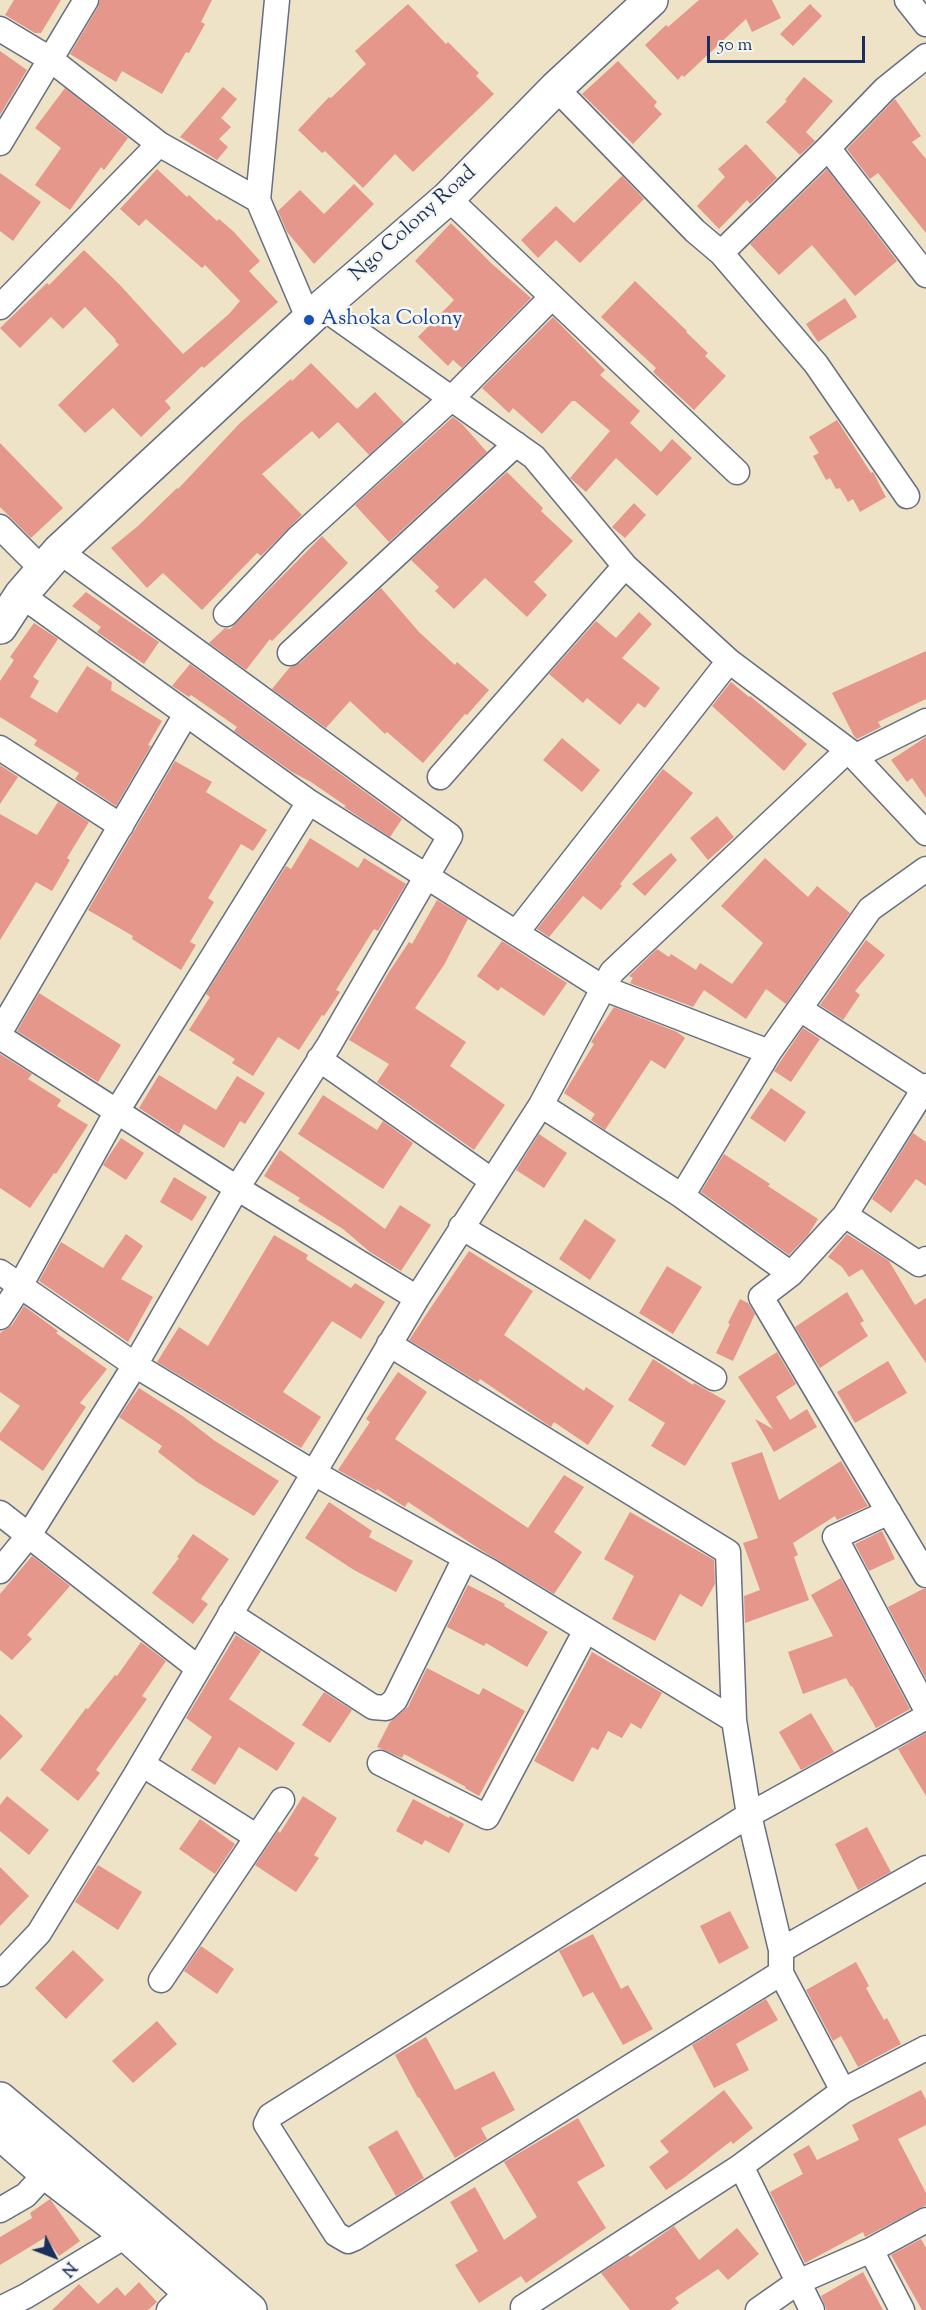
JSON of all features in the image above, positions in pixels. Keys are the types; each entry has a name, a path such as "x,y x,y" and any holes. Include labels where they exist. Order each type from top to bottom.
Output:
{"street":[{"path":"0,143 86,0"},
{"path":"907,0 926,24"},
{"path":"274,2 258,200 315,314 452,398 534,457 625,566 729,661 851,753 926,833"},
{"name":"Ngo Colony Road","path":"0,627 21,595 51,560 315,314 448,198 640,4"},
{"path":"0,29 50,59 159,144 258,200"},
{"path":"721,253 828,148 885,88 926,56"},
{"path":"556,88 696,231 721,253 816,364 906,496"},
{"path":"0,307 159,144"},
{"path":"828,148 926,275"},
{"path":"448,198 737,472"},
{"path":"226,614 297,539 452,398 552,297"},
{"path":"291,652 516,444"},
{"path":"0,527 450,836 319,1059 237,1188 135,1365 29,1534 0,1571"},
{"path":"440,777 625,566"},
{"path":"21,595 309,802 603,988 769,1052"},
{"path":"516,933 729,661"},
{"path":"0,1032 186,714"},
{"path":"0,1974 39,1933 142,1764 389,1344 461,1227 541,1105 612,972 851,753 926,721"},
{"path":"0,748 121,826"},
{"path":"0,1317 20,1286 117,1111 309,802"},
{"path":"682,1196 769,1052 870,909 926,869"},
{"path":"800,1009 925,1087 845,1215 791,1274 760,1297 926,1575"},
{"path":"0,1037 237,1188 417,1298"},
{"path":"319,1059 491,1180"},
{"path":"541,1105 682,1196 791,1274"},
{"path":"845,1215 924,1266"},
{"path":"461,1227 714,1378"},
{"path":"0,1272 135,1365 314,1473 465,1558 734,1720"},
{"path":"389,1344 728,1552 734,1720 748,1815 781,1961 843,2091"},
{"path":"889,1512 835,1537 926,1709"},
{"path":"0,1513 198,1668"},
{"path":"230,1614 373,1707 386,1708 395,1700 465,1558"},
{"path":"380,1763 487,1817 586,1630"},
{"path":"926,1717 748,1815 270,2115 266,2124 336,2234 348,2241 926,1868"},
{"path":"142,1764 257,1837"},
{"path":"161,1980 282,1800"},
{"path":"525,2310 523,2307 741,2166 843,2091 926,2048"},
{"path":"0,2099 250,2310"},
{"path":"0,2133 127,2235 189,2304"},
{"path":"741,2166 812,2310"},
{"path":"0,2210 26,2195 46,2172"},
{"path":"758,2310 798,2282 871,2250 926,2220"},
{"path":"0,2309 26,2296 127,2235"},
{"path":"871,2250 902,2310"}],"building":[{"path":"14,0 61,0 41,33 35,33 5,15"},
{"path":"100,0 212,0 201,22 205,24 162,94 122,71 116,82 70,54"},
{"path":"699,0 772,0 781,18 752,32 746,19 678,80 645,45 666,25 668,27"},
{"path":"408,4 446,44 448,42 479,73 476,76 494,94 413,172 395,154 363,188 325,151 322,153 298,130 329,97 331,98 366,64 355,51"},
{"path":"810,4 822,16 793,46 780,34"},
{"path":"0,51 27,70 0,115"},
{"path":"618,61 657,102 654,106 662,114 633,144 582,94"},
{"path":"804,77 833,101 806,132 815,141 800,155 766,122 787,101 785,100"},
{"path":"223,87 237,99 221,118 231,127 219,139 228,147 217,160 180,137"},
{"path":"65,88 128,138 104,170 101,167 70,210 35,185 61,148 35,128"},
{"path":"895,99 921,136 912,142 926,159 926,233 878,173 870,179 847,149"},
{"path":"746,144 777,178 750,204 747,200 719,229 697,206 725,177 718,169"},
{"path":"157,169 187,197 189,195 217,221 219,219 234,232 260,261 249,271 278,302 204,368 202,366 165,401 171,408 141,437 113,408 85,433 58,405 119,345 116,340 85,307 63,329 51,317 20,348 0,328 47,283 49,285 84,250 119,284 183,354 229,314 240,301 205,265 202,268 146,219 139,226 120,209"},
{"path":"827,169 897,261 855,296 812,245 779,275 750,244"},
{"path":"0,173 41,202 13,241 0,231"},
{"path":"622,176 644,199 580,263 556,240 538,258 521,240 556,206 574,223"},
{"path":"354,184 374,204 314,264 287,232 278,211 300,190 324,214"},
{"path":"451,223 491,263 531,298 462,368 453,360 448,366 418,337 454,300 415,261"},
{"path":"635,281 687,331 708,353 705,356 726,376 694,410 653,372 656,368 601,317"},
{"path":"845,298 857,317 818,342 806,324"},
{"path":"553,317 605,370 600,375 640,411 630,423 661,452 672,439 692,458 657,496 616,458 586,492 570,478 610,431 575,401 572,401 542,434 513,408 509,413 482,388"},
{"path":"311,363 357,409 375,392 404,423 369,455 338,422 319,439 312,431 262,474 302,515 261,556 257,553 202,610 163,573 147,588 111,548 178,489 240,423"},
{"path":"453,417 487,452 389,542 355,505"},
{"path":"837,420 871,473 873,472 886,497 860,512 853,499 848,502 840,488 836,489 830,478 826,480 813,456 819,453 809,437"},
{"path":"0,443 63,508 31,538 0,507"},
{"path":"507,472 543,508 541,511 573,541 534,582 547,595 527,617 485,578 454,609 435,591 439,587 411,560"},
{"path":"634,503 646,515 625,538 612,527"},
{"path":"322,536 348,563 272,641 270,639 246,670 209,643 225,628 230,629"},
{"path":"381,588 419,632 455,665 457,662 489,690 423,763 387,732 385,734 350,701 326,728 272,689 290,667 300,663"},
{"path":"86,592 159,642 144,664 97,632 101,627 72,606"},
{"path":"639,612 652,624 622,658 660,688 645,708 638,703 620,725 587,698 583,703 549,674 596,621 616,638"},
{"path":"34,623 58,639 33,677 39,681 30,697 57,713 87,666 112,682 111,690 162,721 148,745 151,746 116,806 75,779 79,773 34,745 37,740 0,717 0,681 14,660 10,657"},
{"path":"926,651 926,699 878,722 881,727 857,739 832,693"},
{"path":"190,664 402,819 390,837 234,731 237,727 191,695 189,697 172,686"},
{"path":"731,682 807,744 784,771 712,706"},
{"path":"926,737 926,798 912,778 907,782 891,760"},
{"path":"562,738 600,770 582,792 543,760"},
{"path":"175,761 212,782 206,792 267,830 253,851 241,844 208,898 214,902 190,942 196,945 181,970 132,939 133,936 88,910"},
{"path":"0,765 18,777 0,804"},
{"path":"663,769 693,793 620,884 622,886 601,910 583,896 549,937 537,929"},
{"path":"58,802 89,822 67,858 70,860 52,891 36,882 0,940 0,814 37,835"},
{"path":"717,816 734,837 708,860 690,838"},
{"path":"310,838 358,868 364,858 406,884 378,931 374,929 336,990 340,992 299,1050 278,1037 253,1076 232,1063 235,1059 189,1030 210,997 206,994 286,866 291,869"},
{"path":"671,853 677,860 645,896 632,884"},
{"path":"765,858 808,897 817,886 850,913 786,1004 766,989 746,1019 704,990 693,1007 630,983 633,978 629,976 657,949 669,957 671,954 696,970 700,963 732,984 763,943 721,906"},
{"path":"437,900 468,919 444,965 415,1008 466,1042 450,1066 505,1105 474,1150 377,1082 389,1064 349,1040 389,972 409,942 412,944"},
{"path":"866,940 885,955 855,991 860,995 843,1020 820,1005"},
{"path":"502,941 567,983 544,1016 501,987 498,991 477,976"},
{"path":"39,993 121,1045 98,1082 17,1031"},
{"path":"614,1007 677,1032 685,1038 665,1069 651,1060 605,1130 591,1120 595,1114 564,1093 594,1044 591,1042"},
{"path":"803,1028 820,1039 791,1082 774,1071"},
{"path":"0,1054 32,1074 28,1079 61,1100 57,1106 88,1125 56,1174 54,1173 30,1208 0,1188"},
{"path":"159,1075 216,1110 237,1076 265,1093 245,1124 240,1121 224,1148 184,1124 179,1134 139,1108"},
{"path":"771,1088 806,1112 785,1142 750,1118"},
{"path":"323,1095 377,1130 383,1121 413,1143 383,1189 298,1134"},
{"path":"913,1133 926,1142 926,1186 916,1179 891,1213 872,1199"},
{"path":"539,1134 567,1153 544,1188 516,1170"},
{"path":"121,1138 144,1153 126,1180 103,1165"},
{"path":"280,1150 385,1229 400,1205 431,1225 401,1271 370,1252 343,1229 298,1201 300,1198 264,1176"},
{"path":"724,1154 818,1219 808,1235 789,1255 701,1192"},
{"path":"174,1177 207,1197 192,1221 160,1202"},
{"path":"585,1219 616,1240 590,1280 559,1259"},
{"path":"126,1234 143,1246 121,1279 153,1297 128,1342 39,1281 61,1242 103,1268"},
{"path":"847,1234 889,1261 915,1305 926,1298 926,1363 862,1269 849,1277 842,1267 828,1257"},
{"path":"274,1235 308,1255 306,1259 351,1288 355,1283 385,1302 361,1339 332,1321 283,1392 321,1417 301,1448 157,1362 179,1327 208,1346"},
{"path":"469,1251 533,1291 504,1335 584,1391 586,1387 614,1406 588,1445 554,1422 551,1427 480,1379 478,1382 409,1340"},
{"path":"667,1266 702,1287 673,1334 639,1313"},
{"path":"847,1292 864,1321 860,1323 868,1336 820,1368 795,1327"},
{"path":"740,1299 748,1303 755,1314 733,1361 716,1353"},
{"path":"24,1306 58,1331 56,1333 107,1369 80,1403 86,1407 43,1471 0,1440 0,1433 20,1406 0,1392 0,1333 12,1325"},
{"path":"777,1352 796,1384 776,1397 790,1420 807,1409 817,1427 774,1452 755,1419 773,1429 738,1377"},
{"path":"653,1359 693,1385 694,1383 726,1401 685,1466 651,1446 665,1423 628,1400"},
{"path":"888,1361 907,1393 855,1423 837,1392"},
{"path":"398,1372 427,1392 395,1439 528,1528 564,1475 584,1487 554,1532 582,1552 554,1594 408,1502 405,1507 377,1489 376,1491 338,1470 370,1422 366,1419"},
{"path":"139,1388 184,1417 215,1441 279,1481 254,1516 197,1482 158,1452 162,1446 119,1417"},
{"path":"762,1452 779,1500 841,1461 868,1506 837,1520 835,1516 793,1543 798,1555 794,1557 809,1600 745,1623 744,1596 760,1590 743,1543 758,1538 731,1463"},
{"path":"329,1502 372,1531 369,1537 413,1561 396,1592 354,1570 305,1538"},
{"path":"630,1512 714,1560 715,1584 702,1607 680,1594 655,1641 612,1619 634,1576 604,1559"},
{"path":"882,1531 895,1559 869,1571 855,1544"},
{"path":"193,1534 229,1559 201,1599 208,1604 193,1624 152,1593 179,1558 177,1557"},
{"path":"32,1556 70,1586 27,1635 32,1639 12,1660 0,1650 0,1594"},
{"path":"841,1578 910,1709 876,1728 846,1678 803,1694 788,1652 833,1636 811,1595"},
{"path":"468,1585 505,1604 504,1606 548,1632 527,1667 486,1643 484,1646 447,1627"},
{"path":"926,1589 926,1679 888,1607"},
{"path":"236,1635 261,1651 229,1699 295,1743 277,1771 239,1747 215,1785 191,1770 212,1737 186,1718"},
{"path":"141,1642 166,1661 142,1696 147,1699 96,1770 100,1773 78,1801 40,1770 86,1708 88,1709 115,1675 117,1676"},
{"path":"592,1652 662,1693 641,1729 631,1723 622,1738 608,1731 598,1750 592,1747 573,1782 534,1761"},
{"path":"427,1668 479,1695 483,1688 525,1711 479,1796 404,1754 402,1758 377,1747 390,1722 408,1707"},
{"path":"324,1692 352,1710 330,1743 302,1725"},
{"path":"811,1713 834,1752 801,1770 779,1732"},
{"path":"0,1714 23,1736 0,1760"},
{"path":"926,1733 926,1796 898,1749"},
{"path":"7,1796 49,1830 29,1855 0,1831 0,1805"},
{"path":"303,1796 337,1818 314,1855 319,1858 296,1892 255,1865 278,1831 280,1833"},
{"path":"413,1799 464,1824 449,1853 425,1840 422,1845 396,1831"},
{"path":"200,1819 235,1844 215,1874 179,1849"},
{"path":"867,1827 891,1872 858,1890 835,1844"},
{"path":"98,1865 142,1892 118,1930 75,1902"},
{"path":"0,1867 29,1896 0,1926"},
{"path":"730,1911 749,1948 719,1964 700,1926"},
{"path":"593,1934 621,1989 628,1985 653,2029 623,2045 593,1992 583,1997 559,1951"},
{"path":"201,1946 234,1969 217,1994 184,1971"},
{"path":"73,1950 104,1980 66,2019 35,1988"},
{"path":"856,1962 869,1986 866,1988 884,2020 887,2018 901,2044 858,2067 841,2036 833,2041 806,1990"},
{"path":"766,1999 778,2020 736,2044 749,2070 714,2088 692,2045"},
{"path":"157,2021 177,2044 133,2083 112,2061"},
{"path":"426,2037 455,2090 494,2071 515,2110 481,2128 487,2139 455,2158 395,2055"},
{"path":"724,2090 753,2128 733,2144 731,2141 666,2190 649,2167 669,2152 660,2141"},
{"path":"921,2090 926,2100 926,2125 898,2139 926,2193 926,2205 865,2237 863,2232 805,2263 770,2192 803,2174 793,2154 809,2145 817,2160 859,2140 852,2125"},
{"path":"578,2118 605,2166 577,2182 606,2228 526,2283 521,2276 479,2303 455,2265 478,2251 450,2202 475,2187 504,2240 537,2217 504,2162"},
{"path":"397,2130 424,2178 396,2196 368,2147"},
{"path":"50,2199 80,2241 59,2256 46,2237 0,2265 0,2237 32,2218 30,2213"},
{"path":"674,2226 699,2260 737,2228 759,2254 728,2280 718,2269 675,2298 679,2303 670,2310 630,2310 601,2273 629,2255 630,2257"},
{"path":"921,2239 926,2248 926,2310 922,2310 891,2255"},
{"path":"863,2272 883,2310 827,2310 821,2296"},
{"path":"139,2282 157,2302 148,2310 52,2310 79,2284 98,2304 117,2287 125,2296"}],"place":[{"name":"Ashoka Colony","path":"309,320"}]}
